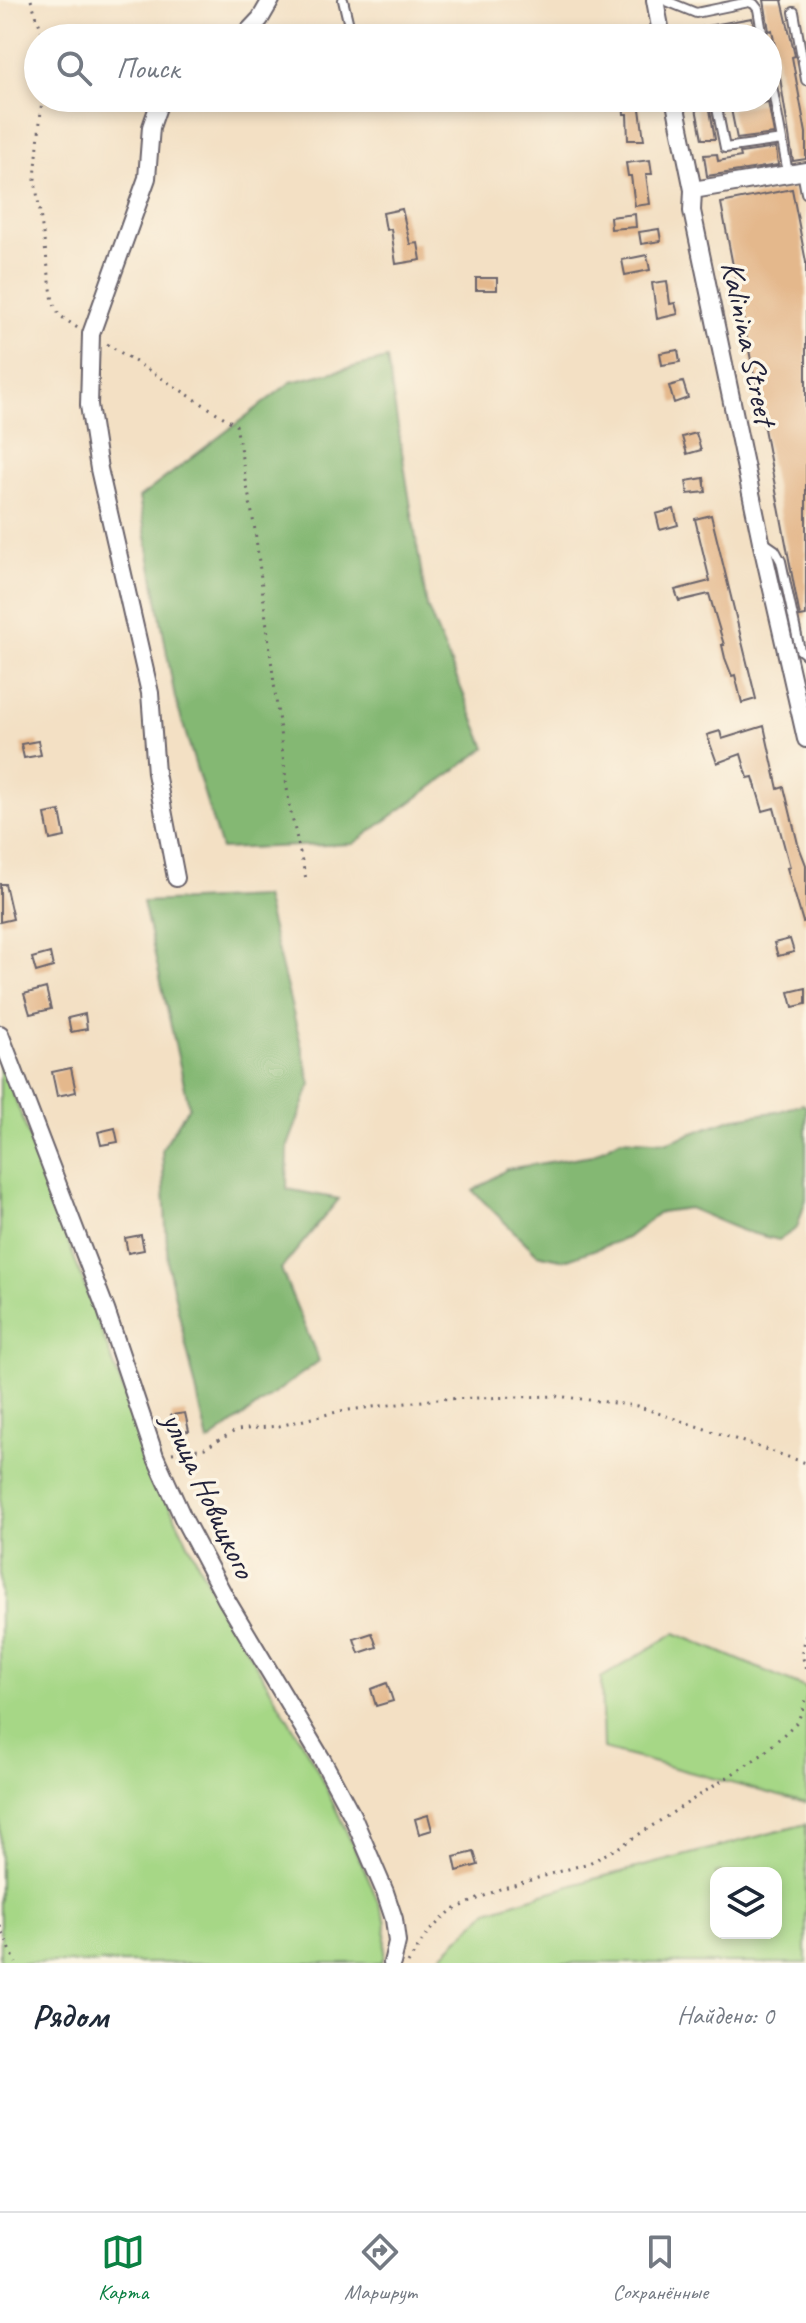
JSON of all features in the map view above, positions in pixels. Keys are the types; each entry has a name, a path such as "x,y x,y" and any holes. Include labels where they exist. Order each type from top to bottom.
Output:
{"street":[{"path":"255,24 271,0"},
{"path":"655,0 659,24"},
{"path":"156,112 151,127 147,178 91,334 89,405 99,469 150,693 156,773 176,878"},
{"name":"Kalinina Street","path":"677,112 693,190 692,211 806,739"},
{"path":"693,190 799,172"},
{"name":"улица Новицкого","path":"0,1034 106,1310 155,1456 183,1518 226,1599 352,1815 394,1919 397,1942 392,1963"}],"lane":[{"path":"343,0 349,24"},
{"path":"664,0 696,13 749,2 758,9 761,24"},
{"path":"794,12 806,80"},
{"path":"718,112 725,148 782,140"},
{"path":"775,112 782,140 806,192"},
{"path":"761,541 775,550 781,561 800,650 806,655"}],"path":[{"path":"31,0 39,24"},
{"path":"41,112 35,179 53,302 59,315 236,425 255,530 289,804 306,879"},
{"path":"155,1456 205,1448 237,1430 279,1426 341,1411 438,1399 557,1396 637,1406 806,1463"},
{"path":"806,1635 802,1654 806,1670"},
{"path":"408,1963 428,1932 451,1911 500,1889 589,1863 621,1846 763,1754 798,1721 806,1700"},
{"path":"0,1926 16,1963"}],"green space":[{"path":"387,359 427,607 486,748 353,844 221,849 175,698 139,498 291,382"},
{"path":"264,897 311,1084 288,1146 287,1189 339,1199 281,1269 319,1361 208,1442 168,1266 162,1149 189,1106 143,902"},
{"path":"0,1058 157,1481 209,1585 314,1763 368,1877 386,1922 381,1963 0,1963"},
{"path":"803,1104 806,1107 806,1199 797,1228 779,1240 743,1231 689,1208 660,1212 627,1238 565,1260 537,1254 473,1191 507,1169 592,1155 621,1139 668,1142 731,1119"},
{"path":"675,1633 806,1688 806,1803 603,1749 601,1678"},
{"path":"806,1824 806,1963 434,1963 487,1911 590,1880"}],"building":[{"path":"764,0 782,0 795,56 792,57 806,133 806,159 793,161 782,90 782,24 768,24"},
{"path":"752,18 753,24 718,24"},
{"path":"640,112 644,140 628,140 627,114 624,114"},
{"path":"697,112 710,112 715,139 702,139"},
{"path":"732,112 770,112 774,134 737,139"},
{"path":"776,148 778,165 707,176 704,155 717,154 718,161 741,157 740,153"},
{"path":"650,160 652,174 646,174 650,204 635,206 626,163"},
{"path":"792,189 806,262 806,616 800,617 721,203"},
{"path":"402,209 410,244 418,243 421,260 396,264 391,229 386,230 383,213"},
{"path":"635,214 636,227 611,229 610,217"},
{"path":"659,229 661,241 641,244 639,232"},
{"path":"647,255 650,270 625,275 622,260"},
{"path":"476,278 497,278 497,290 476,290"},
{"path":"667,281 670,304 675,303 678,314 657,319 652,283"},
{"path":"678,350 680,362 662,365 660,353"},
{"path":"683,382 688,398 674,403 669,386"},
{"path":"696,433 701,450 687,454 682,437"},
{"path":"704,478 706,492 688,494 686,481"},
{"path":"674,509 678,525 660,530 656,514"},
{"path":"711,515 756,699 742,703 735,675 732,676 725,658 709,594 679,601 675,590 710,581 695,519"},
{"path":"764,726 778,789 784,787 806,865 806,921 803,922 774,808 763,811 753,777 748,778 741,754 717,763 707,735 720,731 722,739"},
{"path":"38,741 41,755 24,758 21,744"},
{"path":"60,811 65,837 50,840 45,814"},
{"path":"0,884 5,884 13,919 0,922"},
{"path":"790,939 794,952 778,956 774,943"},
{"path":"50,953 53,967 36,972 32,958"},
{"path":"46,988 51,1009 30,1014 24,994"},
{"path":"806,988 806,1004 793,1007 789,992"},
{"path":"85,1014 87,1029 71,1032 68,1018"},
{"path":"71,1068 76,1092 57,1096 52,1072"},
{"path":"115,1128 118,1142 101,1145 98,1132"},
{"path":"141,1235 144,1250 128,1253 125,1238"},
{"path":"185,1413 189,1431 175,1433 171,1415"},
{"path":"372,1633 377,1647 359,1653 354,1639"},
{"path":"387,1683 393,1701 376,1706 371,1689"},
{"path":"428,1815 432,1830 419,1834 415,1819"},
{"path":"474,1852 478,1865 457,1871 454,1857"}]}
